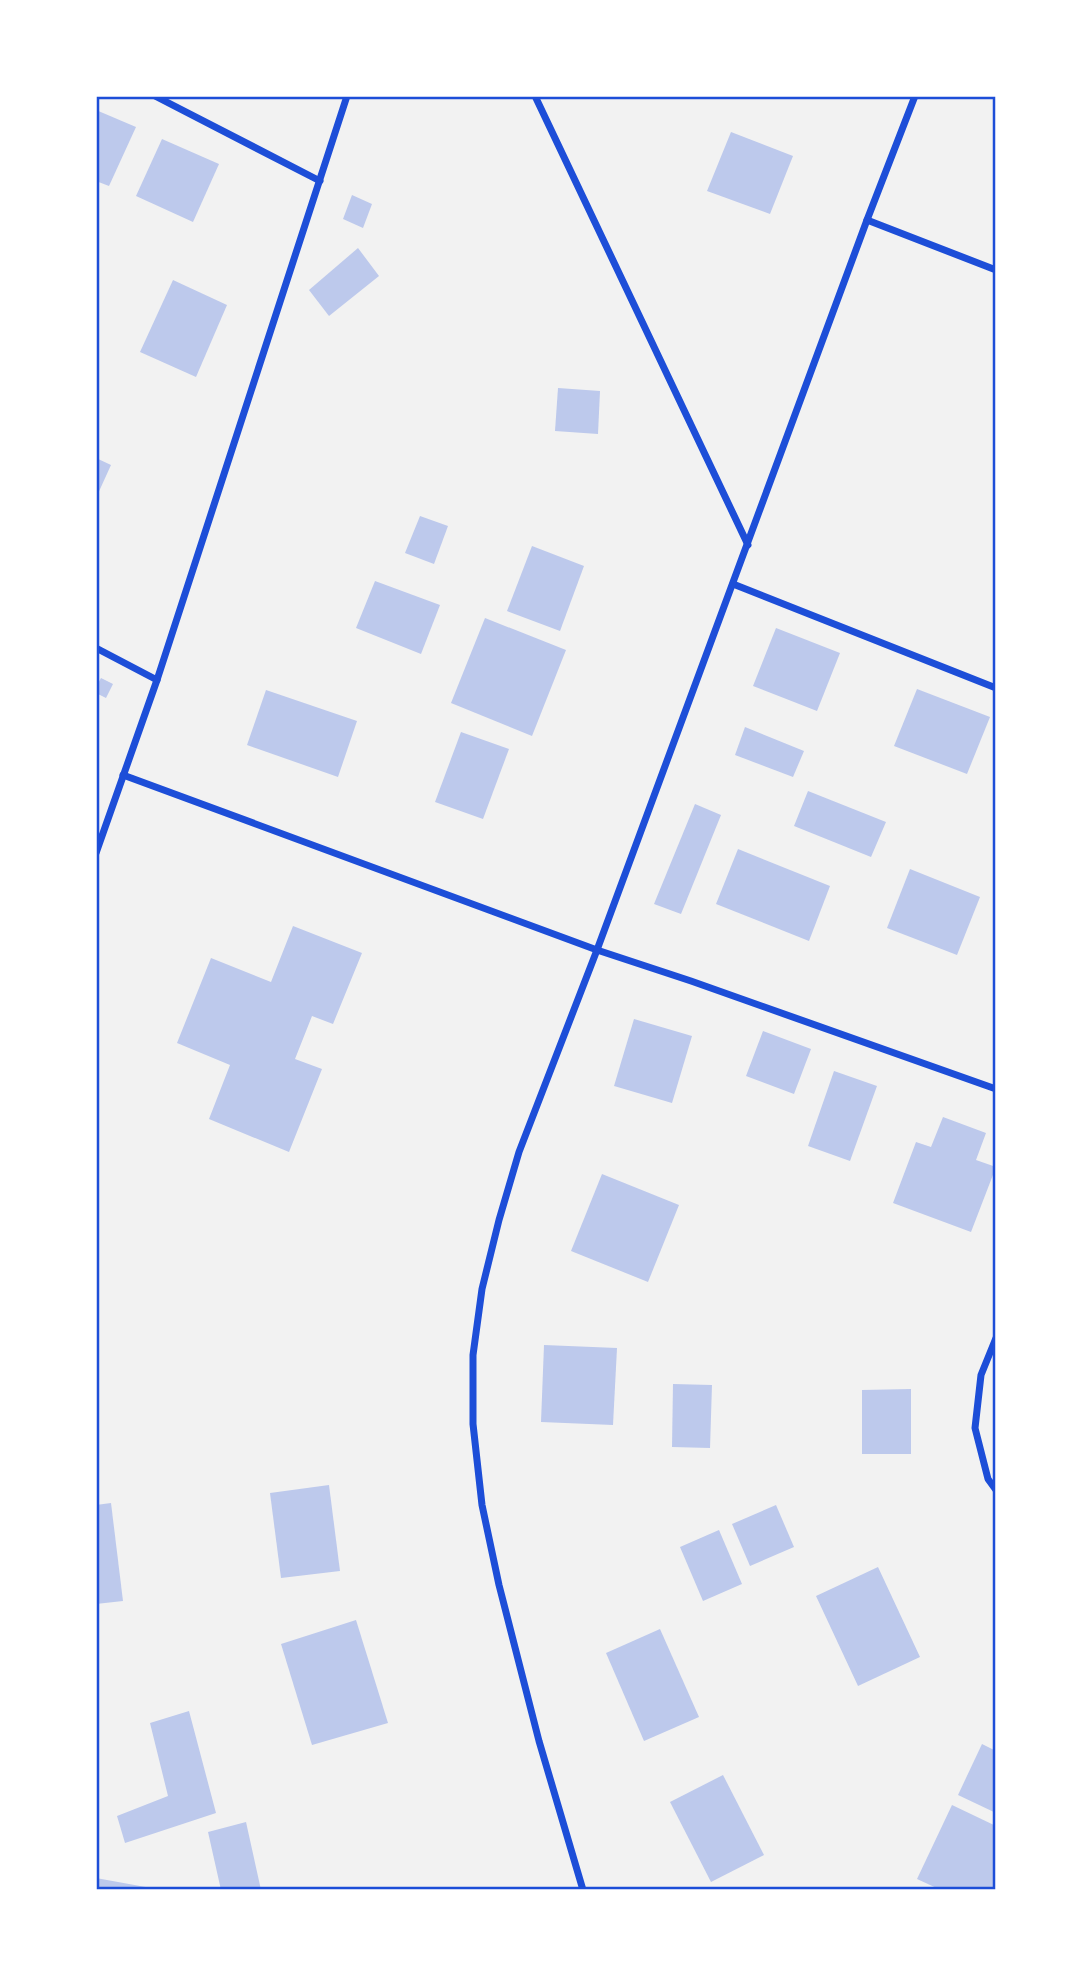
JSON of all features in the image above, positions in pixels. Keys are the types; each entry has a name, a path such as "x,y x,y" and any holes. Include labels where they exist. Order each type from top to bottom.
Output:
{"street":[{"path":"155,96 320,181"},
{"path":"96,853 157,680 346,96"},
{"path":"535,96 748,545"},
{"path":"583,1890 539,1741 499,1585 482,1505 473,1424 472,1355 482,1289 519,1152 597,950 915,96"},
{"path":"867,220 996,271"},
{"path":"733,584 996,688"},
{"path":"96,649 157,680"},
{"path":"123,775 597,950 996,1088"},
{"path":"996,1338 981,1375 975,1428 988,1479 996,1490"}],"building":[{"path":"96,110 136,127 109,186 96,181"},
{"path":"731,132 793,156 770,214 707,191"},
{"path":"162,139 219,164 193,222 136,196"},
{"path":"352,195 372,204 363,228 343,219"},
{"path":"358,248 379,276 329,316 309,290"},
{"path":"173,280 227,305 196,377 140,352"},
{"path":"558,388 600,391 598,434 555,431"},
{"path":"96,458 111,465 96,498"},
{"path":"420,516 448,526 434,564 405,553"},
{"path":"532,546 584,566 560,631 507,611"},
{"path":"375,581 440,605 421,654 356,628"},
{"path":"485,618 566,650 532,736 451,703"},
{"path":"776,628 840,653 817,711 753,686"},
{"path":"101,678 113,684 106,698 96,693"},
{"path":"917,689 990,717 967,774 894,746"},
{"path":"266,690 357,721 338,777 247,745"},
{"path":"745,727 804,751 793,777 735,755"},
{"path":"461,732 509,749 483,819 435,802"},
{"path":"808,791 886,822 871,857 794,826"},
{"path":"695,804 721,815 681,914 654,904"},
{"path":"738,849 830,886 809,941 716,904"},
{"path":"910,869 980,897 957,955 887,928"},
{"path":"293,926 362,953 333,1024 312,1016 295,1059 322,1069 289,1152 209,1119 230,1065 177,1043 211,958 271,982"},
{"path":"634,1019 692,1036 672,1103 614,1086"},
{"path":"763,1031 811,1049 794,1094 746,1076"},
{"path":"834,1071 877,1086 850,1161 808,1146"},
{"path":"943,1117 986,1133 976,1160 996,1167 971,1232 893,1203 916,1142 931,1147"},
{"path":"602,1174 679,1205 648,1282 571,1251"},
{"path":"544,1345 617,1348 613,1425 541,1422"},
{"path":"673,1384 712,1385 710,1448 672,1447"},
{"path":"911,1389 911,1454 862,1454 862,1390"},
{"path":"329,1485 340,1571 281,1578 270,1493"},
{"path":"111,1503 123,1601 96,1604 96,1505"},
{"path":"776,1505 794,1547 750,1566 732,1524"},
{"path":"719,1530 742,1584 703,1601 680,1547"},
{"path":"878,1567 920,1657 858,1686 816,1596"},
{"path":"356,1620 388,1723 312,1745 281,1644"},
{"path":"660,1629 699,1717 644,1741 606,1653"},
{"path":"189,1711 216,1813 125,1843 117,1816 168,1796 150,1723"},
{"path":"982,1744 996,1751 996,1813 958,1795"},
{"path":"723,1775 764,1855 711,1882 670,1802"},
{"path":"952,1805 996,1826 996,1881 992,1890 941,1890 917,1879"},
{"path":"246,1822 261,1890 221,1890 208,1832"},
{"path":"96,1878 151,1888 151,1890 96,1890"}]}
